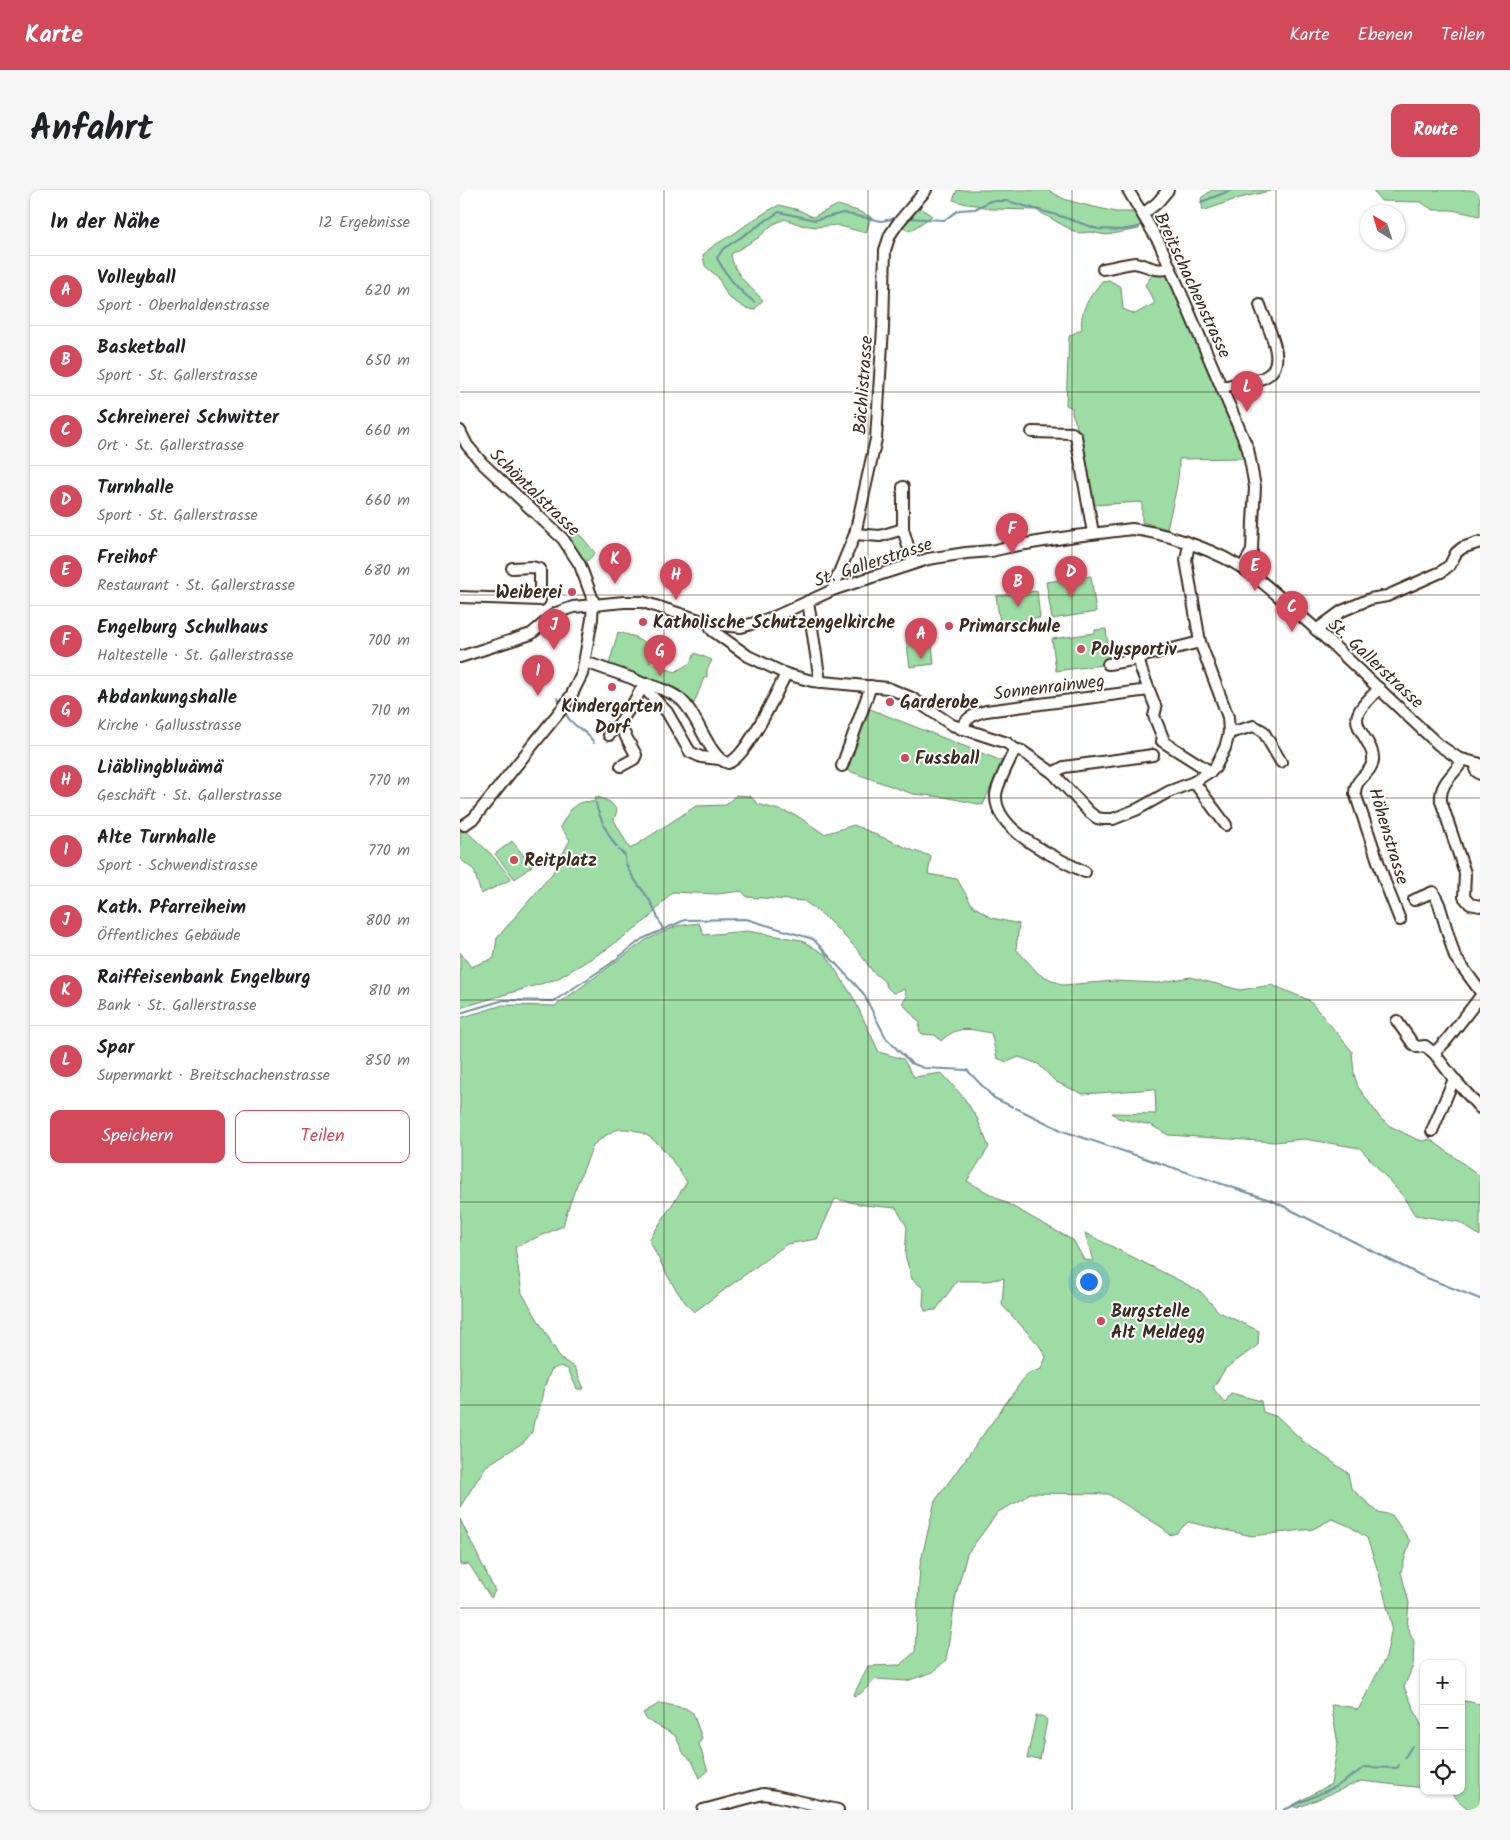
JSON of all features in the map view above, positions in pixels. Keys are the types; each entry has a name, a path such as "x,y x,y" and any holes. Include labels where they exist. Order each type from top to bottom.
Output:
{"street":[{"name":"Bächlistrasse","path":"835,589 834,585 855,534 876,439 886,250 890,235 898,223 926,190"},
{"name":"Breitschachenstrasse","path":"1128,190 1157,238 1248,449 1254,478 1255,495 1252,551 1242,568"},
{"path":"1143,214 1157,204 1168,190"},
{"path":"1103,269 1134,263 1150,269 1170,268"},
{"path":"1222,388 1261,378 1269,375 1275,369 1277,363 1276,350 1260,305"},
{"name":"Schöntalstrasse","path":"460,431 476,457 563,539 572,551 584,574 594,605"},
{"path":"1032,432 1075,434 1093,533"},
{"path":"903,486 903,529 913,563"},
{"path":"855,534 880,536 903,529"},
{"name":"St. Gallerstrasse","path":"460,657 531,634 564,609 624,602 643,602 712,624 732,627 750,626 835,589 913,563 1093,533 1126,529 1142,530 1189,544 1220,556 1242,568 1278,596 1316,630 1439,745 1463,760 1479,764"},
{"path":"1316,630 1342,611 1370,599 1387,596 1441,572 1450,565 1456,553 1462,548 1480,542"},
{"path":"712,624 711,628 713,631 748,656 786,674 820,682 871,686 897,691 912,698 941,719 961,729 1007,743 1015,749 1022,751 1053,773 1097,818 1124,816 1168,792 1194,782 1211,772 1222,757 1229,733 1226,711 1200,642 1186,560 1189,544"},
{"path":"460,597 540,600 540,569 532,567 512,568"},
{"path":"808,601 820,682"},
{"path":"464,825 474,818 565,705 579,681 585,662 594,605"},
{"path":"1108,664 1139,659 1144,656 1200,642"},
{"path":"1139,659 1156,708 1154,716 1163,738 1162,740 1211,772"},
{"path":"585,662 648,684 681,700 691,712 719,759"},
{"path":"644,684 645,689 668,712 690,752 701,758 719,759 728,762 740,756 786,674"},
{"path":"609,735 619,724 644,684"},
{"path":"842,766 871,686"},
{"name":"Höhenstrasse","path":"1379,688 1357,716 1360,728 1372,749 1374,759 1370,770 1358,781 1355,792 1382,876 1400,920"},
{"name":"Sonnenrainweg","path":"961,729 972,716 986,711 1149,690"},
{"path":"619,724 636,755 634,759 622,766"},
{"path":"1229,733 1254,726 1259,727 1281,762"},
{"path":"1015,749 996,793 996,804 1000,812 1016,831 1037,848 1085,872"},
{"path":"1053,773 1064,767 1153,755"},
{"path":"1463,760 1443,786 1441,801 1466,873 1464,896 1470,904 1480,906"},
{"path":"1479,764 1476,770 1480,774"},
{"path":"1194,782 1226,825"},
{"path":"1414,900 1433,892 1439,904 1455,957 1480,991"},
{"path":"1434,1053 1446,1041 1480,996"},
{"path":"1397,1020 1413,1044 1417,1047 1425,1046 1434,1053 1480,1108"},
{"path":"1432,1131 1454,1079"},
{"path":"703,1810 763,1794 838,1810"}],"green space":[{"path":"957,190 1048,190 1064,199 1081,204 1116,212 1132,212 1142,216 1139,229 1106,235 1091,232 1077,233 1036,210 990,209 953,200"},
{"path":"1212,190 1274,190 1236,199 1203,211 1201,198"},
{"path":"1373,190 1480,190 1480,216 1452,210 1433,210 1421,202 1381,201"},
{"path":"779,205 799,210 813,217 838,205 871,217 866,233 836,225 817,227 801,225 785,219 772,225 758,238 731,254 732,261 739,273 763,300 754,310 745,308 728,297 718,277 705,266 703,255 714,245"},
{"path":"918,206 932,216 910,231 900,226"},
{"path":"1152,275 1171,276 1246,458 1179,459 1177,485 1167,529 1142,522 1142,502 1094,505 1072,408 1066,405 1069,336 1082,329 1082,315 1090,298 1102,281 1109,280 1121,287 1123,309 1135,314 1155,303 1145,285"},
{"path":"577,533 595,553 585,563 569,541 570,536"},
{"path":"1091,576 1096,612 1052,619 1046,582"},
{"path":"1037,591 1040,618 1000,623 996,596"},
{"name":"Polysportiv","path":"1106,629 1110,664 1056,671 1052,639 1095,633 1095,630"},
{"path":"618,632 636,637 636,639 649,644 651,641 657,643 649,662 675,672 690,663 695,653 712,660 707,670 707,677 704,678 691,711 677,699 608,668"},
{"path":"931,635 934,664 910,667 906,639"},
{"name":"Fussball","path":"870,709 1002,761 983,805 944,797 913,794 846,770"},
{"path":"736,795 750,796 758,804 796,815 824,834 854,825 914,851 931,856 928,874 957,879 972,905 992,918 1019,924 1016,949 1039,974 1063,985 1115,981 1158,983 1190,977 1240,990 1272,985 1309,1000 1352,1051 1354,1074 1358,1087 1381,1119 1390,1126 1416,1139 1423,1141 1430,1139 1480,1176 1480,1236 1459,1222 1415,1215 1402,1195 1360,1148 1304,1139 1275,1142 1168,1135 1151,1125 1118,1118 1112,1113 1156,1114 1155,1089 1083,1094 1056,1082 1038,1064 1019,1057 1007,1062 997,1058 991,1033 958,1030 941,1041 935,1035 922,1034 919,1030 920,1023 902,1003 907,997 904,989 893,993 884,981 873,972 856,948 823,915 804,901 747,897 742,891 717,894 672,892 648,919 607,949 557,979 460,1008 460,952 471,967 494,958 497,938 552,874 570,840 560,827 573,807 581,802 594,802 596,796 610,802 617,810 614,820 630,849 696,806 726,805"},
{"path":"460,830 465,830 490,853 512,879 481,894 474,870 460,859"},
{"name":"Reitplatz","path":"512,841 532,866 515,879 495,854"},
{"path":"699,923 704,935 747,931 801,940 826,955 853,997 879,1052 903,1059 914,1077 942,1073 964,1098 977,1118 989,1147 967,1181 1074,1241 1084,1260 1093,1261 1085,1233 1200,1291 1219,1312 1259,1331 1258,1345 1225,1369 1213,1388 1225,1403 1231,1393 1261,1401 1263,1412 1278,1417 1304,1442 1348,1473 1351,1488 1378,1512 1392,1515 1410,1541 1401,1572 1409,1603 1407,1627 1414,1641 1413,1666 1404,1687 1420,1722 1420,1788 1361,1781 1297,1808 1293,1805 1331,1784 1338,1744 1331,1705 1351,1707 1358,1710 1386,1657 1392,1627 1379,1574 1367,1538 1349,1526 1332,1519 1313,1529 1252,1536 1188,1522 1177,1533 1169,1535 1163,1528 1108,1494 1030,1493 998,1512 967,1554 956,1594 946,1660 933,1672 907,1681 876,1679 860,1694 853,1696 868,1666 900,1665 915,1652 920,1565 935,1501 1027,1374 1041,1369 1046,1357 1039,1345 1002,1305 1004,1278 987,1281 957,1281 936,1310 925,1311 923,1305 924,1289 912,1279 905,1255 907,1227 896,1208 864,1205 835,1199 817,1239 787,1244 694,1312 674,1287 649,1240 687,1182 660,1146 642,1133 632,1130 617,1130 593,1145 563,1226 515,1247 522,1293 561,1359 575,1367 584,1389 577,1389 568,1369 560,1366 551,1370 532,1432 524,1442 486,1466 460,1507 460,1018 503,1005 555,1006 646,940 677,926"},
{"path":"460,1519 495,1591 491,1598 469,1564 460,1565"},
{"path":"1465,1701 1480,1704 1480,1810 1469,1810 1452,1795 1465,1795"},
{"path":"660,1703 685,1708 693,1713 702,1738 699,1744 708,1771 700,1778 692,1761 684,1754 675,1735 647,1720 643,1713"},
{"path":"1036,1716 1042,1716 1047,1720 1040,1759 1027,1759"}],"waterway":[{"path":"1201,202 1232,190"},
{"path":"908,218 944,220 959,210 975,209 990,201 1007,201 1098,229 1121,230 1139,227"},
{"path":"754,302 733,282 717,258 723,249 779,212 815,220 843,213 881,221 898,218"},
{"path":"557,698 561,702"},
{"path":"565,710 573,724 587,734 594,743"},
{"path":"596,803 604,826 617,847"},
{"path":"619,850 625,855 625,861 630,873 650,901 659,920"},
{"path":"460,1013 504,1000 554,1001 610,964 642,939 685,920 746,919 813,939 863,993 886,1038 911,1063 924,1068 967,1070 994,1098 1013,1107"},
{"path":"660,922 663,930"},
{"path":"1016,1108 1063,1131 1273,1201 1422,1276 1480,1299"},
{"path":"1405,1757 1412,1746"},
{"path":"1284,1810 1337,1786 1365,1767 1397,1768 1399,1765"}],"place":[{"name":"Spar","path":"1247,412"},
{"name":"Engelburg Schulhaus","path":"1012,554"},
{"name":"Raiffeisenbank Engelburg","path":"615,584"},
{"name":"Freihof","path":"1255,591"},
{"name":"Weiberei","path":"572,592"},
{"name":"Turnhalle","path":"1071,597"},
{"name":"Liäblingbluämä","path":"676,600"},
{"name":"Basketball","path":"1018,607"},
{"name":"Katholische Schutzengelkirche","path":"643,622"},
{"name":"Primarschule","path":"949,626"},
{"name":"Schreinerei Schwitter","path":"1292,632"},
{"name":"Polysportiv","path":"1081,649"},
{"name":"Kath. Pfarreiheim","path":"554,650"},
{"name":"Volleyball","path":"921,659"},
{"name":"Abdankungshalle","path":"660,676"},
{"name":"Kindergarten Dorf","path":"612,687"},
{"name":"Alte Turnhalle","path":"538,696"},
{"name":"Garderobe","path":"890,702"},
{"name":"Fussball","path":"905,758"},
{"name":"Reitplatz","path":"514,860"},
{"name":"Burgstelle Alt Meldegg","path":"1101,1321"}]}
